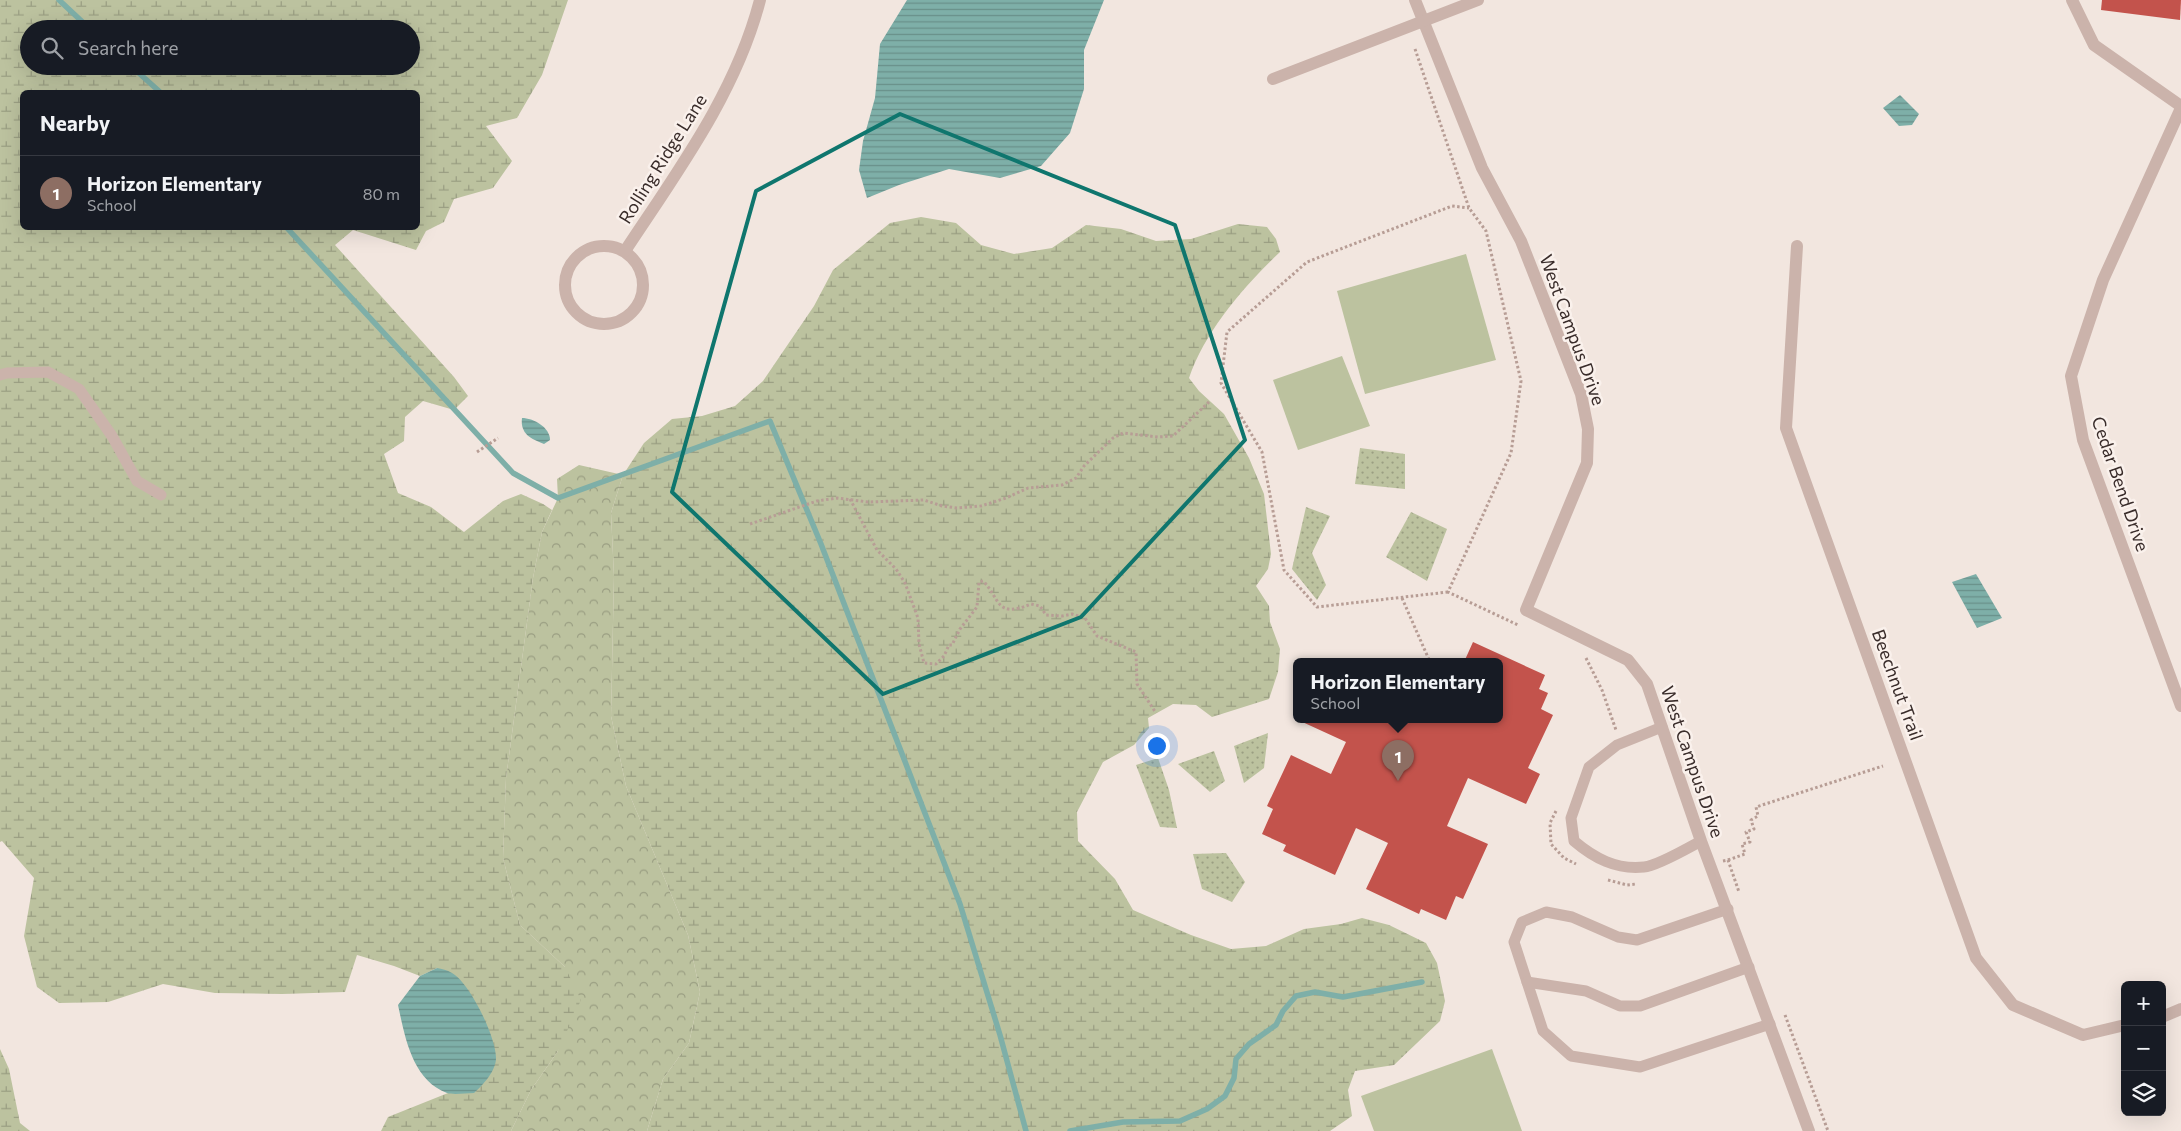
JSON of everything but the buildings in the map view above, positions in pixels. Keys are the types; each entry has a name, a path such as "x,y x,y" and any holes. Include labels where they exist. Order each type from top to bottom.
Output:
{"street":[{"name":"Rolling Ridge Lane","path":"625,251 713,115 752,30 760,0"},
{"path":"1415,0 1423,21"},
{"path":"1273,79 1478,0"},
{"path":"2072,0 2094,45 2181,107"},
{"name":"West Campus Drive","path":"1423,21 1482,168 1521,241 1581,394 1588,428 1587,464 1526,610 1628,660 1647,684 1710,866 1728,909 1809,1131"},
{"name":"Cedar Bend Drive","path":"2181,107 2103,280 2071,376 2083,440 2181,706"},
{"name":"Rolling Ridge Lane","path":"600,246 613,246 625,251 635,260 641,270 644,283 642,296 636,307 628,316 616,322 604,324 580,315 572,306 566,294 569,268 577,257 587,250 600,246"},
{"name":"Beechnut Trail","path":"1797,246 1786,428 1976,958 2014,1005 2083,1034 2121,1027"},
{"path":"2166,1015 2181,1009"}],"lane":[{"path":"0,375 6,373 48,372 79,388 112,436 138,481 162,495"},
{"path":"1662,727 1617,745 1589,767 1571,818 1574,840 1592,856 1620,866 1646,867 1701,841"},
{"path":"1728,909 1637,940 1618,937 1572,917 1546,912 1522,922 1514,942 1543,1032 1570,1056 1640,1067 1770,1024"},
{"path":"1527,982 1586,991 1620,1006 1640,1006 1749,967"}],"path":[{"path":"1415,49 1469,208 1486,231 1521,381 1511,453 1448,592"},
{"path":"1469,208 1452,206 1307,262 1228,332 1221,383 1262,452 1284,570 1317,607 1448,592 1523,628"},
{"path":"750,524 817,501 837,498 868,502 924,500 956,508 981,506 1028,488 1062,485 1076,478 1084,466 1113,438 1123,433 1158,437 1173,436 1210,402"},
{"path":"478,452 498,438"},
{"path":"850,499 877,550 896,569 905,583 918,618 919,644 924,663 936,664 944,656 949,645 952,645 960,629 977,607 979,582 983,581 995,601 1005,608 1018,609 1030,604 1040,606 1046,615 1062,616 1072,614 1085,618 1097,636 1136,652 1137,684 1156,714"},
{"path":"1402,598 1428,658"},
{"path":"1584,655 1602,690 1616,733"},
{"path":"1710,866 1745,854 1742,844 1750,842 1746,832 1754,829 1751,820 1758,816 1756,807 1883,766"},
{"path":"1558,805 1550,823 1551,844 1564,858 1580,866"},
{"path":"1728,860 1741,897"},
{"path":"1605,878 1614,883 1638,884"},
{"path":"1784,1012 1828,1131"}],"highlighted area":[{"path":"900,114 1175,225 1245,440 1081,617 883,694 672,492 756,191"}],"green space":[{"path":"0,0 568,0 542,75 517,118 486,126 512,161 493,188 454,199 444,222 426,231 416,250 353,230 335,245 454,377 468,396 454,410 423,401 405,417 404,441 384,454 398,493 431,507 464,532 503,501 521,494 552,510 542,532 533,578 506,778 503,858 520,925 565,967 581,1000 558,1051 531,1090 511,1131 381,1131 388,1117 448,1093 474,1093 437,968 420,976 357,955 345,992 282,994 215,993 163,984 108,1002 59,1003 37,987 24,936 34,878 2,841 0,842"},
{"path":"921,217 956,223 981,245 1014,254 1052,248 1086,225 1121,229 1156,241 1191,239 1238,224 1267,227 1276,239 1280,252 1253,279 1215,326 1196,360 1189,378 1199,391 1224,414 1249,458 1264,494 1271,554 1268,569 1256,586 1269,606 1270,622 1280,649 1278,672 1269,699 1212,717 1196,705 1173,704 1148,718 1149,728 1134,745 1103,762 1077,812 1078,841 1115,879 1133,910 1191,935 1231,949 1266,946 1304,929 1341,924 1362,918 1389,925 1426,943 1437,963 1445,1001 1440,1021 1394,1065 1355,1071 1348,1090 1352,1116 1330,1131 647,1131 663,1079 689,1043 700,992 688,935 626,786 611,716 614,576 611,513 623,475 644,443 672,419 702,416 735,406 763,381 814,306 833,270 890,223"},
{"path":"1466,254 1496,360 1365,394 1337,291"},
{"path":"1342,356 1370,426 1298,450 1273,380"},
{"path":"1360,448 1405,454 1405,489 1355,484"},
{"path":"579,465 623,475 611,513 614,576 611,716 626,786 688,935 700,992 689,1043 663,1079 647,1131 511,1131 531,1090 558,1051 565,967 520,925 503,858 506,778 533,578 542,532 558,498 557,479"},
{"path":"1306,507 1330,516 1312,553 1326,585 1317,600 1292,569"},
{"path":"1411,512 1447,529 1427,581 1386,557"},
{"path":"1268,733 1264,768 1244,783 1234,746"},
{"path":"1214,751 1225,781 1210,792 1178,764"},
{"path":"1158,758 1169,790 1177,828 1160,827 1136,765"},
{"path":"1226,853 1245,882 1232,902 1202,889 1193,854"},
{"path":"0,1049 9,1069 20,1123 30,1131 0,1131"},
{"path":"1492,1049 1522,1131 1374,1131 1361,1096"}],"water":[{"path":"907,0 1104,0 1084,50 1084,89 1070,133 1041,166 1000,178 949,169 899,185 867,198 859,170 863,141 875,98 880,44"},
{"path":"1900,95 1919,114 1912,125 1899,126 1883,108"},
{"path":"522,418 531,420 544,427 550,440 544,444 527,435 523,428"},
{"path":"1976,574 2002,618 1977,628 1952,582"},
{"path":"437,968 452,973 459,979 481,1011 492,1037 496,1058 494,1068 474,1093 450,1094 435,1087 418,1068 407,1043 398,1005 420,976"}],"waterway":[{"path":"59,0 80,20"},
{"path":"141,75 158,90"},
{"path":"289,230 513,473 558,498 770,421 821,544 960,904 1000,1035 1026,1131"},
{"path":"1070,1131 1123,1122 1180,1121 1207,1109 1225,1096 1234,1078 1236,1059 1249,1044 1276,1025 1283,1011 1296,996 1315,992 1343,997 1422,982"}],"place":[{"name":"Horizon Elementary","path":"1398,781"}]}
